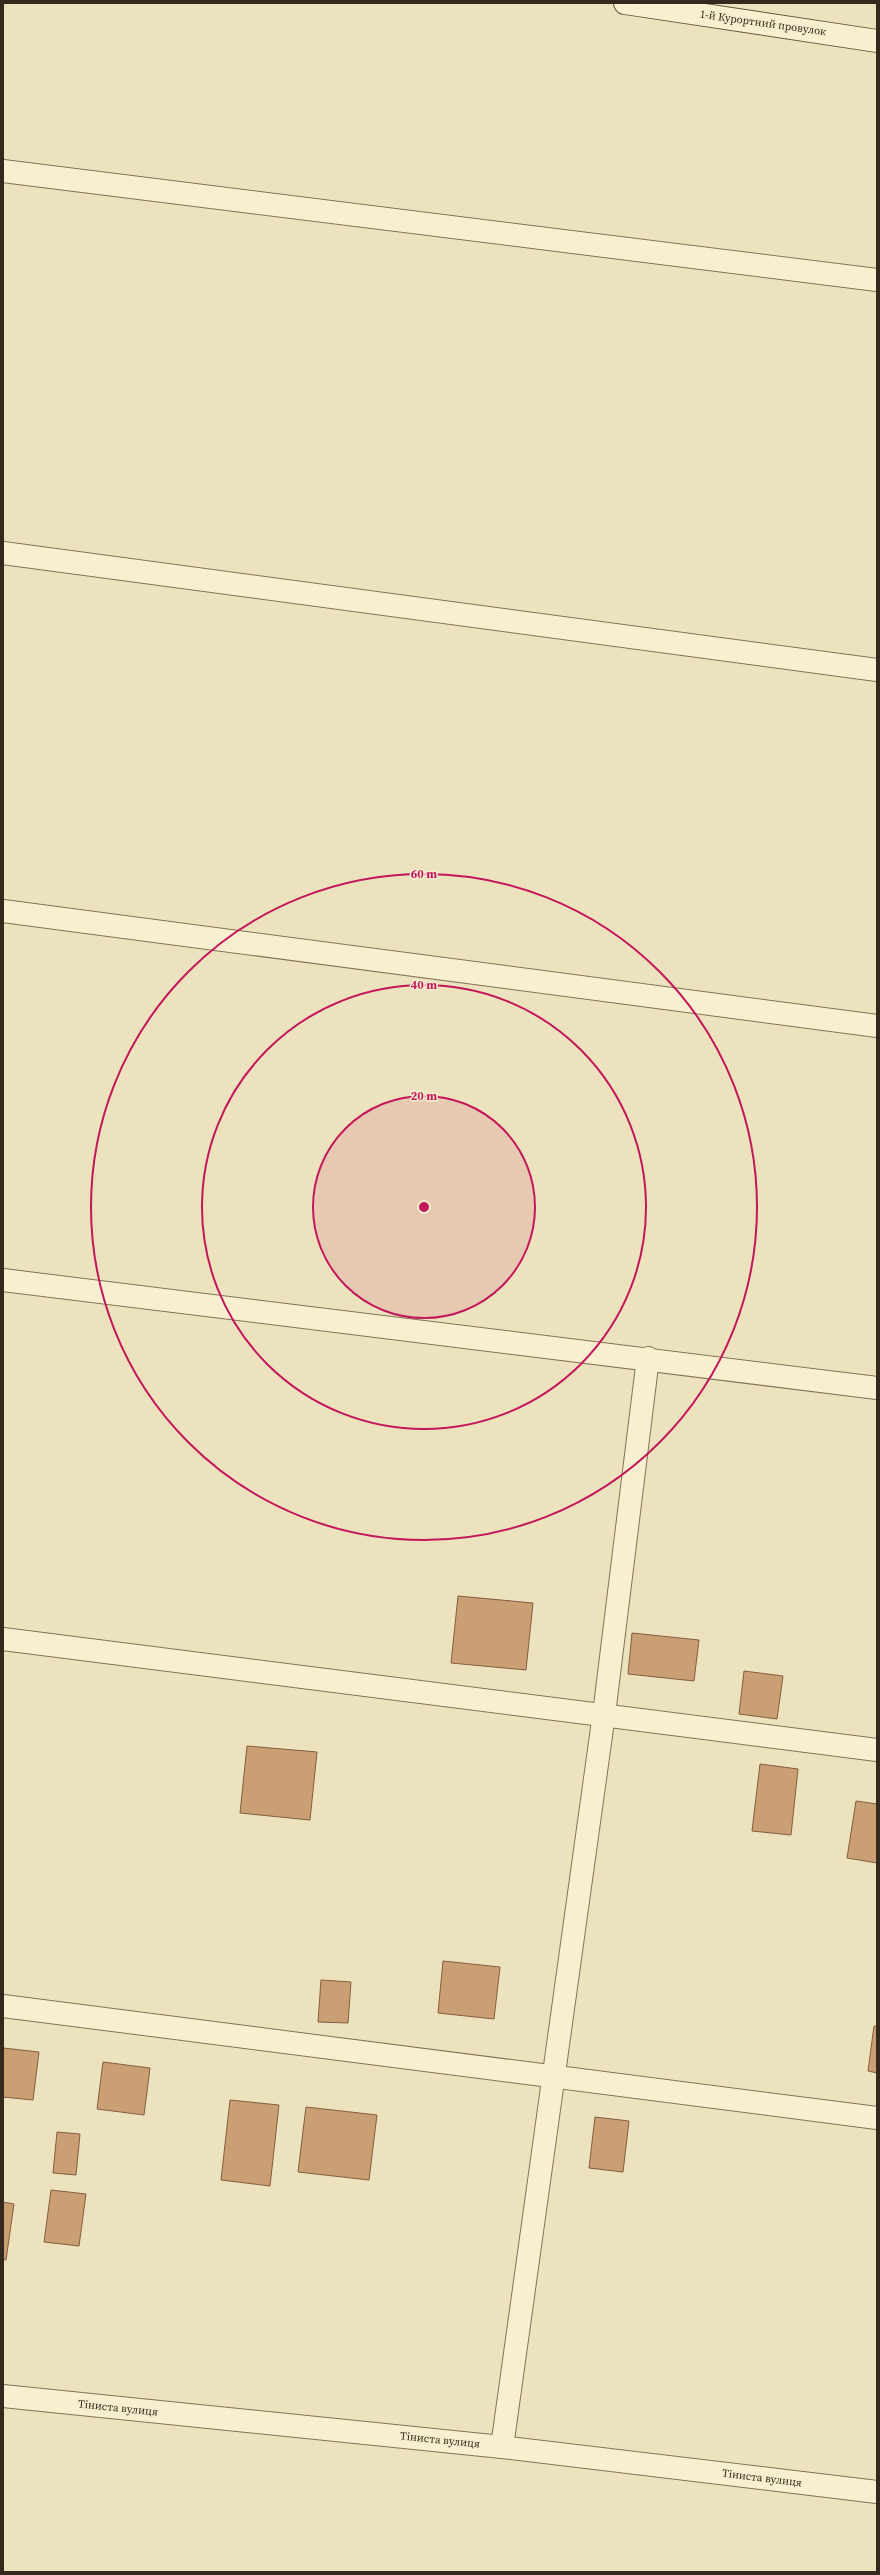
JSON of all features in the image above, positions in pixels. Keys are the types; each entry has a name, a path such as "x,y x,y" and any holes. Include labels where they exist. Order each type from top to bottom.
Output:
{"street":[{"name":"1-й Курортний провулок","path":"625,3 877,41"},
{"path":"3,171 877,280"},
{"path":"3,553 877,670"},
{"path":"3,911 877,1026"},
{"path":"3,1280 648,1358 877,1388"},
{"path":"502,2447 555,2076 604,1714 648,1358"},
{"path":"3,1639 604,1714 877,1750"},
{"path":"3,2006 877,2118"},
{"name":"Тіниста вулиця","path":"3,2396 502,2447 877,2492"}],"building":[{"path":"458,1596 533,1603 526,1670 451,1663"},
{"path":"632,1633 699,1640 694,1681 628,1674"},
{"path":"744,1671 783,1676 777,1719 739,1714"},
{"path":"247,1746 317,1752 310,1820 240,1813"},
{"path":"760,1764 798,1769 791,1835 752,1831"},
{"path":"856,1801 877,1804 877,1863 847,1858"},
{"path":"443,1961 500,1967 494,2019 438,2013"},
{"path":"321,1980 351,1982 348,2023 318,2022"},
{"path":"874,2026 877,2026 877,2073 868,2071"},
{"path":"3,2048 39,2052 33,2100 3,2097"},
{"path":"103,2062 150,2068 144,2115 97,2109"},
{"path":"230,2100 279,2105 270,2186 221,2180"},
{"path":"306,2107 377,2115 369,2180 298,2172"},
{"path":"595,2117 629,2121 623,2172 589,2168"},
{"path":"57,2132 80,2134 76,2175 53,2173"},
{"path":"51,2190 86,2194 79,2246 44,2242"},
{"path":"3,2202 14,2204 6,2260 3,2259"}]}
